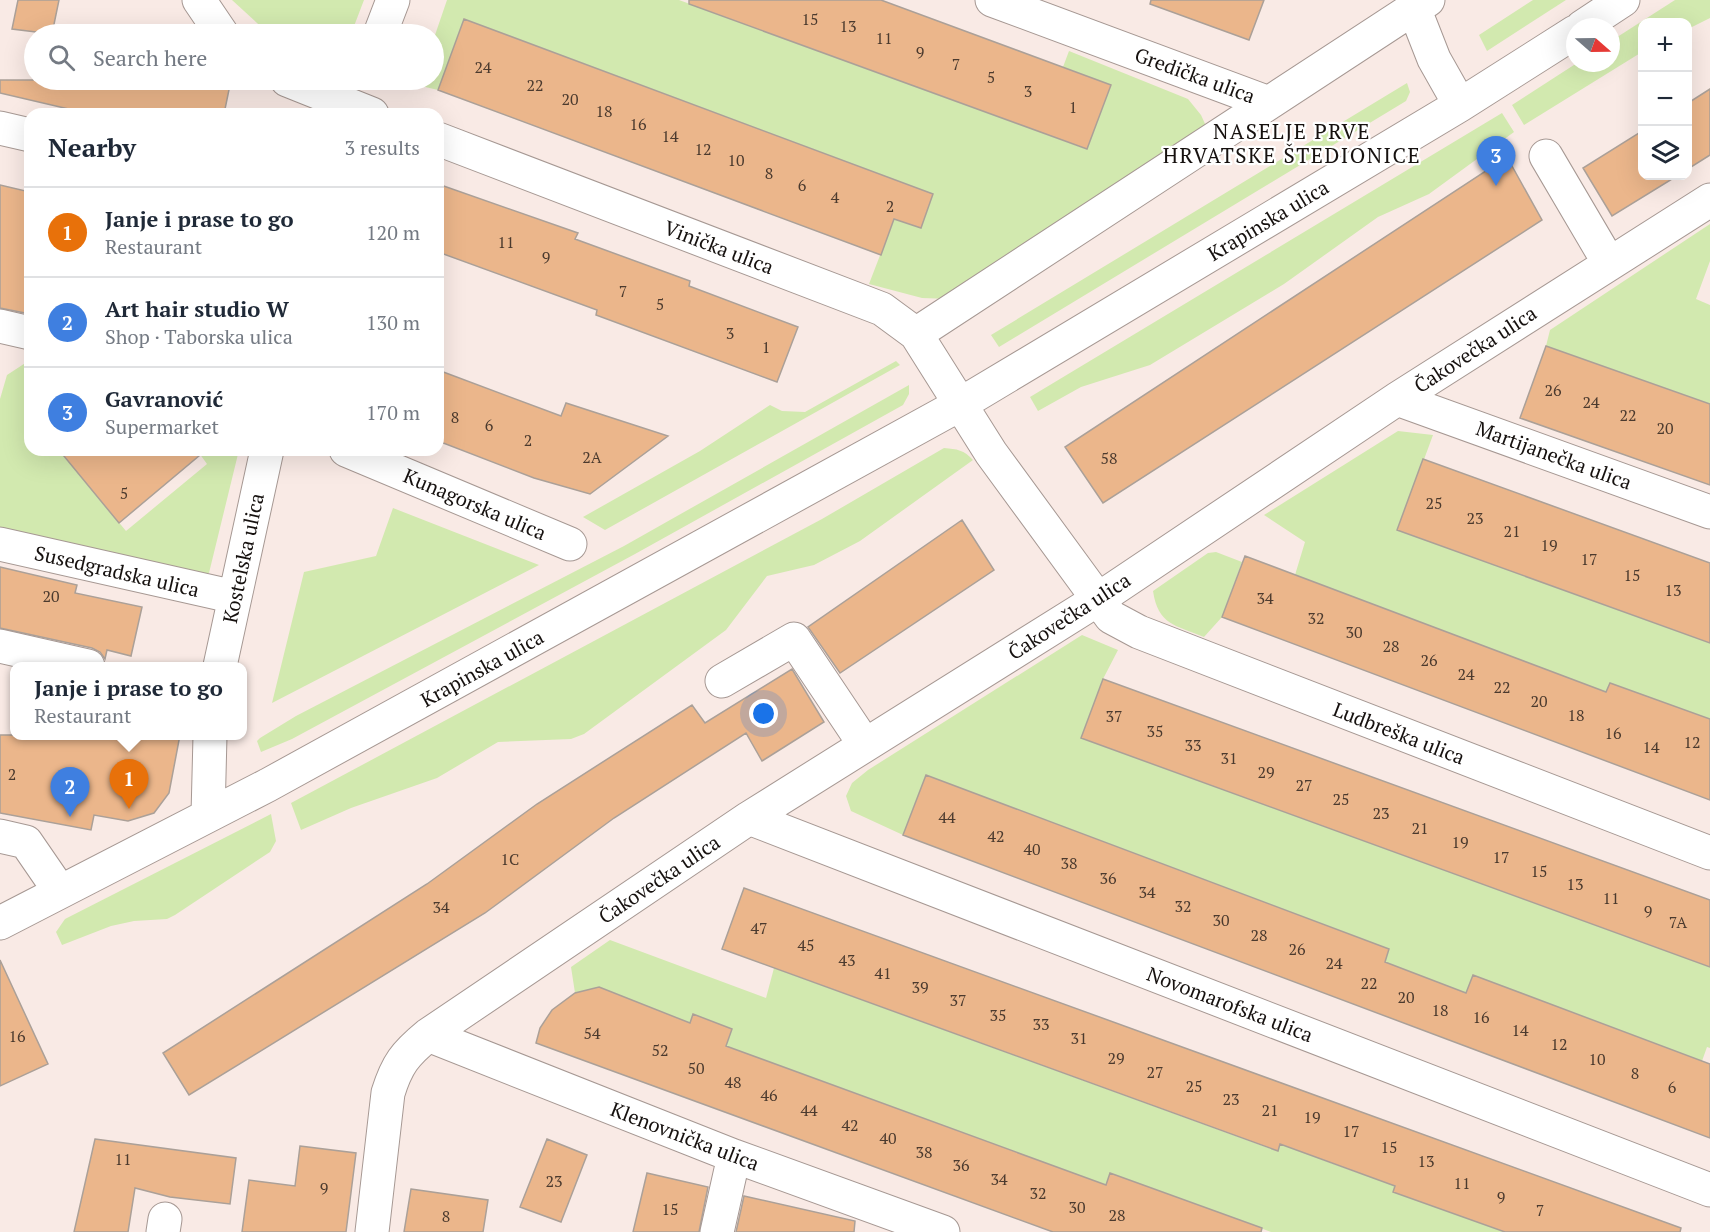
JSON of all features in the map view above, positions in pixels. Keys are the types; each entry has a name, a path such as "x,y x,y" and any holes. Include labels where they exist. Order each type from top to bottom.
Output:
{"street":[{"path":"199,0 215,24"},
{"path":"384,24 393,0"},
{"name":"Gredička ulica","path":"992,0 1269,103 1421,4"},
{"path":"1596,18 1623,0"},
{"path":"1421,4 1434,58 1460,105"},
{"name":"Krapinska ulica","path":"0,923 59,890 320,757 960,405 1460,105 1566,38"},
{"path":"317,90 360,104"},
{"path":"916,334 1269,103"},
{"path":"0,128 24,134"},
{"name":"Vinička ulica","path":"444,141 882,309 916,334 960,405"},
{"path":"1546,156 1610,263"},
{"name":"Čakovečka ulica","path":"372,1232 388,1093 394,1074 405,1054 428,1035 749,818 1096,600 1397,399 1710,200"},
{"path":"0,326 24,332"},
{"name":"Martijanečka ulica","path":"1397,399 1710,512"},
{"path":"960,405 1096,600"},
{"name":"Kostelska ulica","path":"221,662 266,456"},
{"name":"Kunagorska ulica","path":"360,456 570,544"},
{"name":"Susedgradska ulica","path":"0,544 235,597"},
{"name":"Ludbreška ulica","path":"1096,600 1111,617 1139,632 1710,853"},
{"path":"722,681 794,639 865,745"},
{"path":"0,646 70,662"},
{"path":"208,815 210,740"},
{"name":"Novomarofska ulica","path":"749,818 1710,1190"},
{"path":"0,836 26,842 59,890"},
{"name":"Klenovnička ulica","path":"428,1035 734,1156 943,1232"},
{"path":"717,1232 734,1156"}],"green space":[{"path":"232,0 364,0 355,24 258,24"},
{"path":"447,0 679,0 1086,149 1111,85 1063,67 1069,51 1188,99 1201,115 1206,126 950,299 922,298 869,284 894,219 921,228 933,194 464,19 444,74 444,24 439,24"},
{"path":"1533,0 1566,0 1487,51 1479,35"},
{"path":"1675,0 1710,0 1710,18 1692,27 1692,18 1647,18"},
{"path":"1638,24 1638,54 1620,66 1620,35"},
{"path":"1566,70 1566,72 1610,72 1524,125 1512,105"},
{"path":"1407,83 1410,92 1406,101 999,347 991,335"},
{"path":"1502,113 1514,132 1429,194 1378,217 1284,284 1150,365 1081,387 1038,411 1030,397"},
{"path":"1710,224 1710,261 1696,299 1710,305 1710,404 1546,346 1550,330"},
{"path":"896,361 900,365 605,530 583,517 700,451 770,405 782,411 805,412"},
{"path":"24,364 24,456 64,456 126,531 207,464 201,456 238,456 209,573 190,574 0,533 0,399 7,375"},
{"path":"909,385 909,394 903,405 635,554 292,739 261,752 257,741 296,716 624,546"},
{"path":"1398,431 1433,435 1398,530 1710,643 1710,719 1606,692 1295,575 1305,542 1264,515"},
{"path":"944,448 960,451 973,460 860,541 814,565 767,576 726,630 584,734 571,739 498,742 437,778 351,808 301,830 291,803 822,519"},
{"path":"393,508 539,565 272,703 304,572 376,556"},
{"path":"1216,552 1242,562 1222,617 1204,637 1176,626 1164,617 1155,602 1153,591 1208,553"},
{"path":"1082,635 1118,650 1103,679 1081,738 1710,967 1710,1048 1707,1047 1702,1061 1466,993 1385,962 1389,949 926,775 903,835 851,811 846,796 852,783 868,770"},
{"path":"271,814 276,841 270,852 175,915 167,919 134,921 111,926 62,945 56,932 65,919"},
{"path":"610,940 766,998 774,968 1277,1151 1285,1130 1320,1159 1358,1173 1399,1176 1394,1192 1505,1232 1271,1232 1188,1201 1106,1185 726,1046 732,1029 694,1015 690,1023 655,1010 575,993 571,967"}],"building":[{"path":"18,0 59,0 54,24 24,24 24,30 12,29"},
{"path":"689,0 881,0 1111,85 1087,149 689,4"},
{"path":"1151,0 1264,0 1249,40 1150,4"},
{"path":"464,19 933,194 921,228 894,219 881,255 438,90 444,90 444,74"},
{"path":"0,80 24,80 24,90 229,90 225,108 64,108 0,93"},
{"path":"1710,89 1710,155 1692,166 1692,126 1692,100"},
{"path":"1638,134 1638,180 1670,180 1612,216 1583,168"},
{"path":"1507,157 1542,220 1103,503 1065,447"},
{"path":"0,185 24,191 24,313 0,308"},
{"path":"444,186 578,233 575,239 690,281 689,286 798,327 777,382 596,315 597,310 444,254"},
{"path":"1546,346 1710,404 1710,485 1520,418"},
{"path":"444,372 561,416 566,403 668,436 590,494 534,478 444,443"},
{"path":"64,456 199,456 119,523"},
{"path":"1423,459 1710,563 1710,643 1397,530"},
{"path":"962,520 994,570 840,673 808,627"},
{"path":"1245,556 1606,692 1610,683 1710,719 1710,800 1222,617"},
{"path":"0,567 77,585 75,593 142,607 131,656 107,650 105,659 100,652 92,648 0,628"},
{"path":"792,669 824,722 762,761 746,733 614,818 485,913 189,1095 163,1053 427,884 537,804 692,705 705,723"},
{"path":"1103,679 1710,900 1710,967 1081,738"},
{"path":"0,735 10,735 10,740 179,740 169,793 154,813 128,821 94,815 91,830 0,813"},
{"path":"926,775 1389,949 1385,962 1466,993 1473,975 1710,1064 1710,1138 903,835"},
{"path":"744,888 1681,1228 1680,1232 1505,1232 1393,1192 1395,1186 1280,1144 1278,1151 722,949"},
{"path":"0,960 48,1064 0,1086"},
{"path":"599,987 690,1023 693,1014 732,1029 726,1046 1106,1185 1110,1173 1262,1228 1261,1232 1053,1232 536,1043 540,1028 552,1010 575,993"},
{"path":"95,1139 236,1158 230,1204 170,1197 135,1188 128,1232 74,1232"},
{"path":"547,1139 587,1155 561,1222 520,1207"},
{"path":"300,1146 356,1153 346,1232 242,1232 249,1180 295,1186"},
{"path":"647,1173 708,1187 699,1232 633,1232"},
{"path":"411,1189 488,1200 483,1232 404,1232"},
{"path":"744,1196 855,1221 854,1232 736,1232"}],"place":[{"name":"Gavranović","path":"1496,186"},
{"name":"Janje i prase to go","path":"129,809"},
{"name":"Art hair studio W","path":"70,817"}],"district":[{"name":"NASELJE PRVE HRVATSKE ŠTEDIONICE","path":"1292,143"}]}
